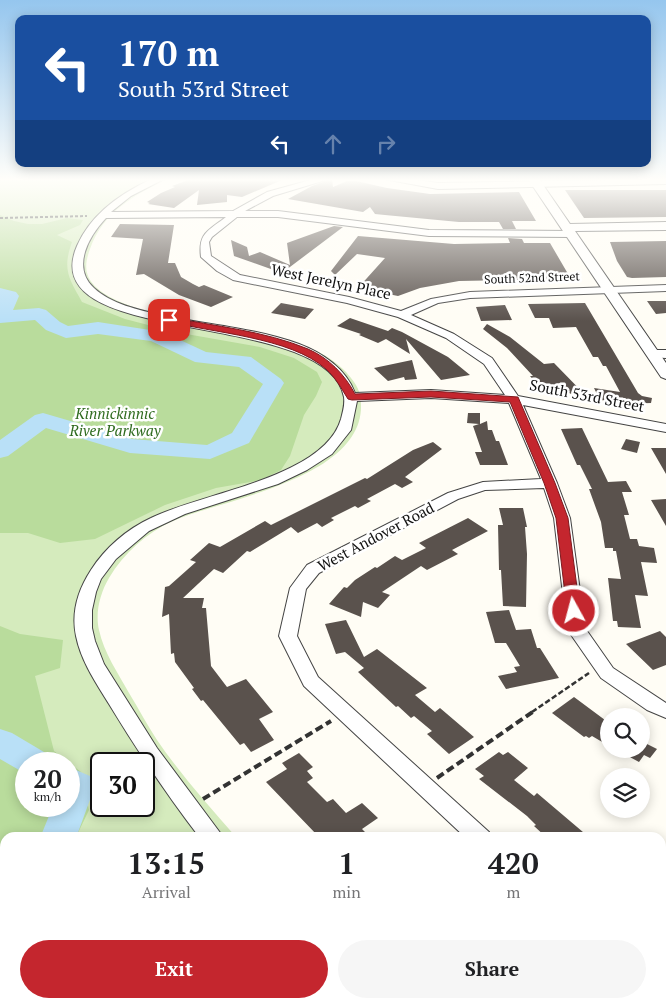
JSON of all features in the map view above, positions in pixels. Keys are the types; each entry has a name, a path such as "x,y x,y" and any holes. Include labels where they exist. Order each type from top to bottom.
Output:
{"street":[{"path":"93,226 78,260 79,274 85,286 95,294 128,310 265,339 306,351 328,366 344,382 352,397 351,416 344,432 320,457 281,478 181,509 156,521 136,533 116,549 101,567 89,587 84,605 83,625 87,643 106,685 138,737 208,832"},
{"name":"West Jerelyn Place","path":"218,226 204,242 206,257 237,278 349,300 402,315 450,336 488,361 514,399 550,483 562,518 576,629 607,673 666,711"},
{"path":"387,226 465,235 665,226"},
{"path":"566,226 608,289 660,354 666,374"},
{"path":"569,231 666,232"},
{"name":"South 52nd Street","path":"402,315 420,304 470,294 666,288"},
{"name":"South 53rd Street","path":"352,397 431,394 514,399 666,428"},
{"name":"West Andover Road","path":"475,832 311,681 288,636 298,588 313,569 453,496 483,486 550,483"}],"path":[{"path":"426,786 601,664"},
{"path":"189,807 345,712"}],"green space":[{"name":"Kinnickinnic River Parkway","path":"0,226 102,226 90,249 86,269 90,280 103,293 122,303 146,311 269,335 300,344 320,353 338,365 353,380 360,395 358,423 344,446 321,465 292,480 259,493 197,512 154,531 136,545 122,560 103,590 98,610 98,624 108,655 157,740 185,778 232,832 0,832"},
{"path":"0,226 78,226 57,235 72,242 67,267 68,274 82,302 125,319 175,332 260,347 294,358 317,372 322,382 304,415 290,456 281,470 261,480 216,488 165,505 95,539 60,543 28,533 0,533"},
{"path":"0,626 20,634 63,640 60,668 35,676 55,752 15,752 15,817 80,817 81,772 89,810 78,832 0,832"}],"building":[{"path":"119,226 174,226 168,263 175,263 181,277 193,284 199,287 204,285 233,297 211,307 179,295 144,274 136,275 143,239 111,237"},
{"path":"334,226 343,227 282,273 234,256 231,240 247,247 249,256 260,252 290,265 287,243"},
{"path":"501,226 515,226 516,229 503,229"},
{"path":"358,236 454,244 510,243 508,238 522,239 524,243 550,243 571,279 459,281 420,288 398,296 358,288 385,258 357,254 335,275 331,271"},
{"path":"666,241 666,277 632,278 627,277 617,261 610,242"},
{"path":"647,301 666,301 666,313 656,314"},
{"path":"281,303 314,309 305,319 271,313"},
{"path":"585,303 638,393 652,398 651,403 622,404 621,402 600,400 594,388 620,392 606,366 603,366 598,357 593,357 576,327 553,328 549,318 535,318 528,304"},
{"path":"505,305 512,320 481,321 476,307"},
{"path":"350,318 388,331 392,328 402,332 448,357 470,375 441,380 406,339 410,354 386,339 378,343 359,335 361,334 337,326"},
{"path":"487,324 510,337 544,364 554,363 594,404 560,389 556,392 538,385 530,376 533,376 507,348 483,329"},
{"path":"412,360 417,379 405,380 404,377 388,381 374,368"},
{"path":"468,413 480,413 480,424 487,421 488,430 492,430 496,441 499,441 508,465 480,465 475,452 482,452 473,426 479,424 467,423"},
{"path":"582,428 608,482 626,481 632,492 622,492 629,515 624,515 630,539 637,539 639,546 654,548 657,563 641,562 648,596 635,595 641,628 618,627 617,621 613,621 608,578 621,579 616,551 613,551 613,548 605,548 601,522 589,489 592,489 580,465 577,465 561,429"},
{"path":"626,439 640,442 637,453 621,449"},
{"path":"433,442 442,449 405,477 413,482 402,488 395,484 367,499 371,501 358,508 355,506 331,518 334,520 322,527 317,523 298,533 291,527 250,552 247,551 223,573 214,569 183,598 204,598 202,608 206,608 211,666 227,687 246,679 273,712 259,719 274,740 251,752 244,743 240,745 203,700 201,701 175,662 174,653 171,654 169,614 162,617 165,587 169,586 196,562 190,560 209,543 220,547 265,521 271,525 365,478 367,479 413,450"},
{"path":"651,448 666,448 666,474"},
{"path":"666,499 666,526 651,500"},
{"path":"499,508 523,508 527,527 525,527 527,554 526,607 503,606 501,570 499,570 498,525 503,525"},
{"path":"468,518 488,531 452,550 458,554 427,570 421,566 382,592 390,595 378,608 363,602 361,617 329,604 344,587 347,588 355,580 375,567 377,568 395,556 402,560 426,548 419,543"},
{"path":"509,610 516,630 531,629 537,648 540,648 559,678 506,689 498,676 517,672 514,667 520,666 506,643 495,643 486,612"},
{"path":"346,620 364,657 377,649 427,688 415,695 435,712 440,708 474,737 449,754 427,734 432,731 414,716 411,718 398,706 396,707 358,672 364,668 345,652 336,654 325,624"},
{"path":"660,631 666,637 666,665 653,670 626,644"},
{"path":"574,697 600,716 600,741 592,736 589,738 584,737 552,713"},
{"path":"650,746 657,749 650,758"},
{"path":"499,752 503,755 508,752 528,768 514,780 534,796 537,793 583,832 540,832 527,816 479,779 484,776 475,769"},
{"path":"299,753 313,767 307,771 313,778 307,782 327,802 333,799 346,813 362,803 378,818 362,829 365,832 314,832 266,782 287,769 282,763"},
{"path":"632,758 642,758 639,762"}],"waterway":[{"path":"0,293 10,296 5,308 0,311"},
{"path":"0,317 39,314 53,326 66,332 98,328 156,336 202,358 244,361 274,383 241,438 210,452 130,446 43,420 0,451"},
{"path":"0,742 15,752"},
{"path":"60,832 66,817"}],"route":[{"path":"169,320 284,343 306,351 328,366 344,382 352,397 431,394 514,399 550,483 562,518 574,611"}]}
